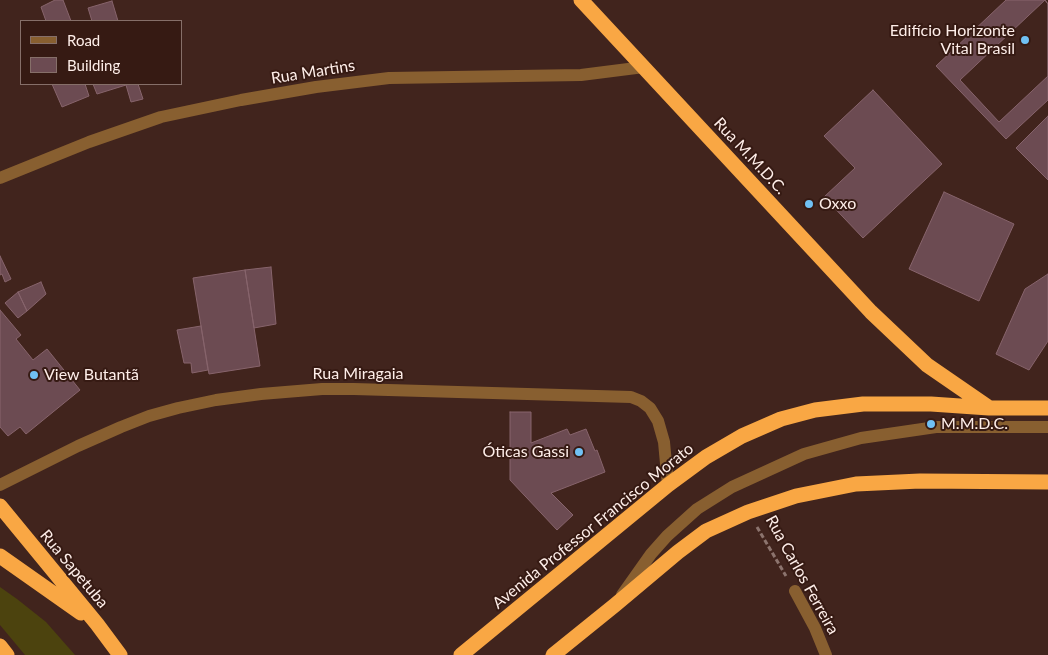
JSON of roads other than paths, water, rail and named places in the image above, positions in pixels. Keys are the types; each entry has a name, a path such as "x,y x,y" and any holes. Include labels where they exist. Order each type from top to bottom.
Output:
{"highway":[{"name":"Rua M.M.D.C.","path":"581,0 871,312 927,365 989,408"},
{"name":"Avenida Professor Francisco Morato","path":"461,655 668,485 706,457 742,436 781,419 815,410 871,404 1048,408"},
{"path":"553,655 706,531 748,512 796,496 856,484 920,481 1048,482"},
{"name":"Rua Sapetuba","path":"0,506 97,624 120,655"},
{"path":"0,556 97,624"},
{"path":"0,646 7,655"}],"street":[{"name":"Rua Martins","path":"0,178 89,142 161,117 316,87 389,78 581,75 644,68"},
{"name":"Rua Miragaia","path":"0,485 78,446 149,416 216,400 322,389 631,398 641,401 650,408 658,421 664,442 668,485"},
{"path":"615,605 651,554 667,536 697,509 732,487 804,454 861,438 936,426 1048,427"},
{"name":"Rua Carlos Ferreira","path":"795,591 815,628 826,655"}],"place":[{"name":"Edifício Horizonte Vital Brasil","path":"1025,40"},
{"name":"Oxxo","path":"809,204"},
{"name":"View Butantã","path":"34,375"},
{"name":"M.M.D.C.","path":"931,424"},
{"name":"Óticas Gassi","path":"579,452"}]}
